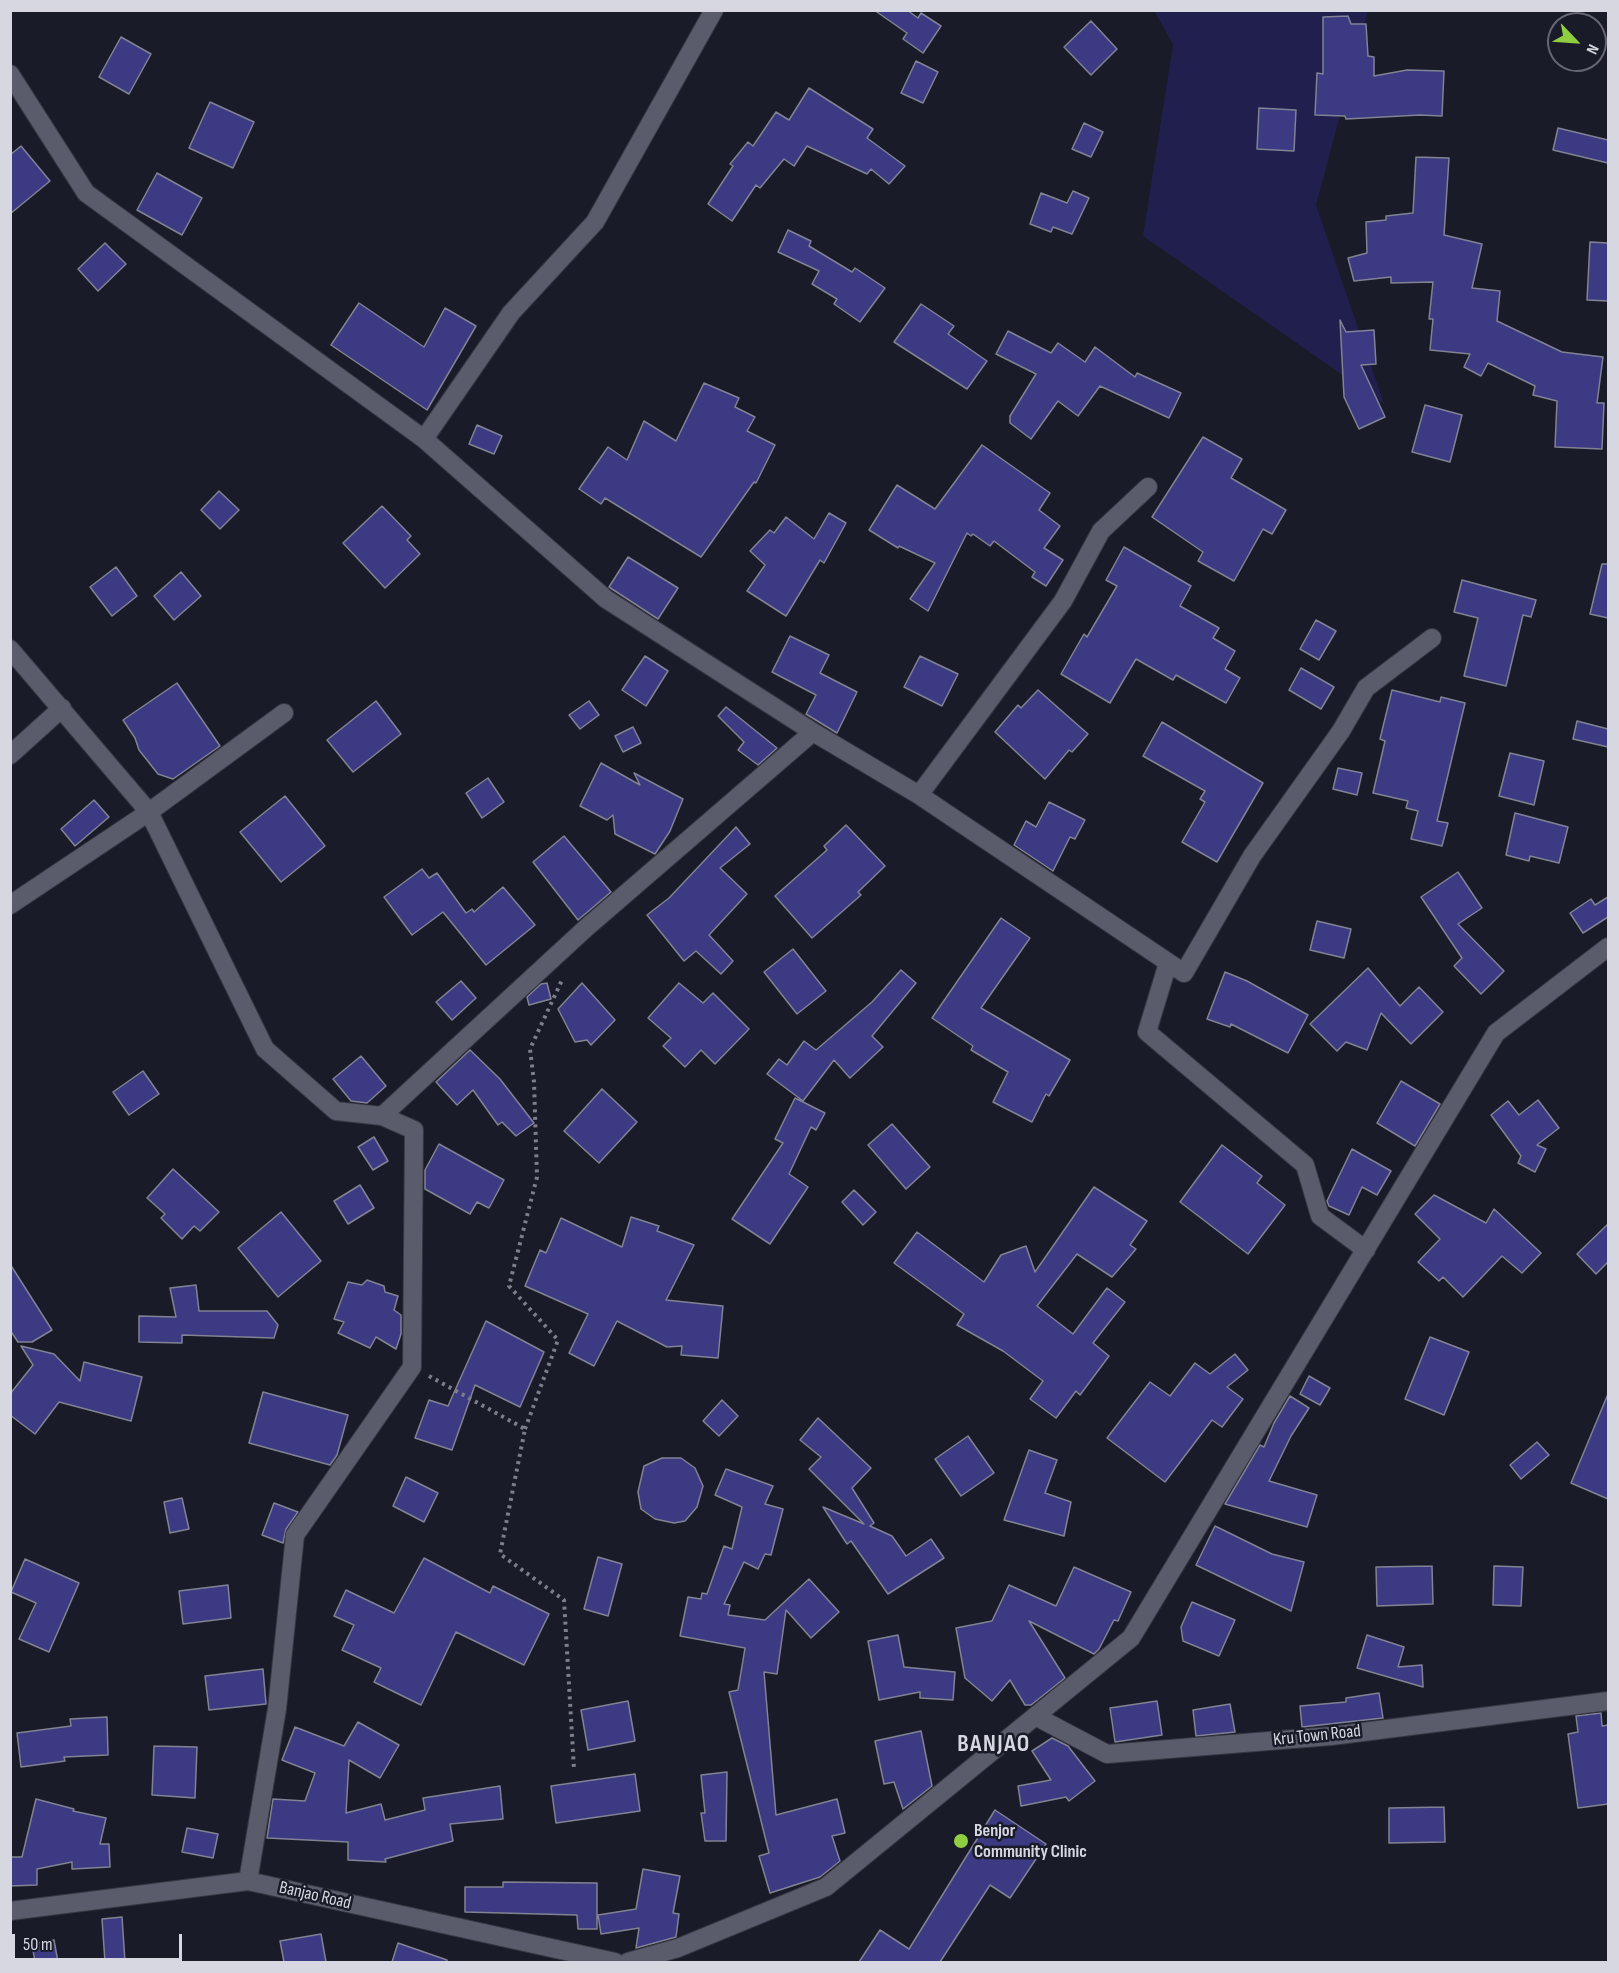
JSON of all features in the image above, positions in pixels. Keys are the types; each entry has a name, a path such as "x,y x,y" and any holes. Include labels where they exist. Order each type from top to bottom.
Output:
{"street":[{"path":"424,439 511,313 594,222 714,10"},
{"path":"10,74 86,193 424,439 606,599 813,732 919,795 1184,973 1252,856 1341,731 1365,688 1432,638"},
{"path":"919,795 1063,601 1101,531 1148,487"},
{"path":"10,649 149,812 265,1049 336,1111 382,1116 414,1130 412,1367 295,1536 277,1709 248,1881"},
{"path":"10,755 62,708"},
{"path":"10,905 149,812 284,713"},
{"path":"382,1116 586,928 813,732"},
{"path":"628,1962 678,1948 826,1887 1131,1638 1496,1033 1608,947"},
{"path":"1168,963 1147,1032 1305,1166 1320,1216 1366,1250"},
{"name":"Kru Town Road","path":"1035,1716 1107,1755 1331,1736 1608,1701"},
{"name":"Banjao Road","path":"10,1911 248,1881 615,1962"}],"path":[{"path":"562,978 530,1049 534,1082 537,1176 509,1286 558,1340 525,1429 500,1554 564,1600 574,1769"},
{"path":"412,1367 525,1429"}],"shaded area":[{"path":"1154,11 1368,11 1316,205 1384,404 1143,236 1173,44"}],"building":[{"path":"874,10 907,10 918,18 921,13 941,26 923,53 903,39 907,33"},
{"path":"1348,16 1351,24 1366,24 1368,56 1374,57 1374,76 1407,70 1444,71 1442,116 1346,119 1345,116 1315,115 1317,73 1323,74 1323,17"},
{"path":"1091,21 1117,49 1091,75 1064,47"},
{"path":"121,37 151,54 129,94 99,77"},
{"path":"916,61 938,72 923,103 901,93"},
{"path":"809,88 873,129 867,138 905,166 889,184 871,169 867,174 807,146 794,166 784,159 760,188 756,185 732,221 708,204 733,166 730,164 748,142 753,146 776,112 789,120"},
{"path":"210,102 254,122 233,168 189,148"},
{"path":"1259,108 1296,110 1294,151 1257,149"},
{"path":"1084,123 1103,132 1091,157 1072,149"},
{"path":"1558,128 1608,140 1608,163 1553,150"},
{"path":"21,146 50,181 10,214 10,155"},
{"path":"1416,157 1449,158 1444,235 1482,244 1472,288 1500,291 1497,321 1562,352 1603,357 1597,403 1604,403 1602,449 1555,447 1557,401 1533,395 1535,386 1488,363 1481,376 1464,367 1470,354 1430,350 1433,319 1429,319 1433,282 1391,283 1391,277 1354,281 1348,258 1367,253 1366,222 1386,220 1386,216 1413,213"},
{"path":"157,173 202,198 182,235 137,210"},
{"path":"1073,191 1089,198 1072,234 1053,227 1051,232 1030,224 1041,193 1067,203"},
{"path":"788,230 811,241 809,246 852,272 855,268 885,288 860,322 834,304 837,299 812,284 819,271 778,252"},
{"path":"1590,242 1608,243 1608,301 1587,300"},
{"path":"105,243 126,264 98,291 78,269"},
{"path":"359,303 424,347 445,308 476,326 427,410 331,345"},
{"path":"921,304 954,326 948,334 987,361 967,389 894,342"},
{"path":"1340,320 1346,332 1374,330 1376,364 1361,365 1385,417 1359,429 1344,397"},
{"path":"1008,331 1051,353 1058,343 1085,362 1095,347 1135,377 1137,373 1181,393 1169,418 1100,386 1078,416 1058,401 1031,439 1010,423 1010,416 1036,374 996,354"},
{"path":"704,383 739,398 735,407 755,417 747,431 775,445 756,483 754,482 701,557 605,498 601,504 579,489 608,447 627,460 644,421 676,441"},
{"path":"1425,405 1462,415 1450,462 1412,452"},
{"path":"477,425 502,436 494,454 469,444"},
{"path":"1203,437 1242,459 1231,478 1286,510 1272,534 1263,529 1234,581 1198,561 1203,552 1152,517"},
{"path":"982,445 1050,493 1039,510 1060,526 1044,548 1063,560 1046,586 1032,577 1035,572 994,541 990,546 973,534 971,536 967,533 928,611 910,599 935,563 899,546 898,548 869,530 897,485 935,509"},
{"path":"219,491 239,510 220,529 201,510"},
{"path":"382,506 411,536 407,540 420,554 385,588 343,543"},
{"path":"829,513 846,523 824,563 820,560 786,616 747,591 765,565 750,551 770,530 774,533 786,517 814,539"},
{"path":"1124,547 1191,586 1180,606 1219,628 1213,638 1235,651 1225,669 1240,678 1226,703 1176,675 1173,680 1136,659 1110,703 1061,674 1084,634 1087,637 1117,586 1106,580"},
{"path":"628,557 678,588 658,619 609,587"},
{"path":"1602,564 1608,564 1608,618 1590,614"},
{"path":"116,567 137,596 112,616 90,587"},
{"path":"181,572 201,596 174,620 154,596"},
{"path":"1462,580 1536,600 1531,617 1523,615 1506,686 1464,676 1478,618 1454,612"},
{"path":"1316,620 1336,631 1319,660 1300,649"},
{"path":"790,636 829,655 820,673 857,692 837,733 806,714 816,695 772,672"},
{"path":"645,656 668,671 646,706 622,690"},
{"path":"920,656 958,674 942,706 904,687"},
{"path":"1301,668 1334,687 1321,709 1289,690"},
{"path":"177,683 220,746 173,779 158,774 139,750 135,738 123,720"},
{"path":"1038,690 1088,734 1072,752 1069,750 1045,779 995,732 1018,705 1021,708"},
{"path":"1392,690 1440,702 1441,697 1465,703 1437,821 1448,823 1442,846 1411,839 1418,811 1406,808 1408,801 1373,793 1385,741 1380,739"},
{"path":"376,701 401,734 353,772 327,740"},
{"path":"589,701 599,715 580,729 569,715"},
{"path":"726,707 777,748 758,765 738,750 744,742 718,716"},
{"path":"1577,721 1608,729 1608,747 1573,739"},
{"path":"1162,722 1263,783 1217,862 1182,842 1205,802 1200,799 1205,791 1143,756"},
{"path":"633,727 641,743 623,752 615,736"},
{"path":"1510,753 1544,761 1534,805 1499,796"},
{"path":"601,763 640,785 634,773 683,799 670,831 655,854 615,834 613,815 607,820 580,806"},
{"path":"1338,768 1362,773 1357,795 1333,789"},
{"path":"488,778 504,802 482,818 466,793"},
{"path":"285,796 325,846 281,882 240,832"},
{"path":"94,800 109,817 75,846 61,829"},
{"path":"1049,802 1085,820 1075,839 1070,837 1053,871 1014,845 1026,821 1036,827"},
{"path":"1515,813 1568,827 1559,863 1530,856 1529,861 1506,855"},
{"path":"846,825 885,866 858,892 861,895 812,938 775,896 827,850 824,846"},
{"path":"736,827 750,844 720,868 747,894 709,935 733,961 721,974 696,951 684,961 647,915 669,898"},
{"path":"564,836 611,892 578,920 533,862"},
{"path":"422,869 429,878 437,873 466,913 472,909 474,912 503,887 535,925 486,965 443,912 412,935 384,897"},
{"path":"1458,872 1482,908 1458,924 1504,971 1481,994 1454,966 1462,958 1421,897"},
{"path":"1608,897 1608,917 1583,933 1570,913 1591,899 1595,905"},
{"path":"1001,918 1030,938 981,1008 1070,1060 1049,1096 1046,1094 1032,1122 993,1102 1008,1072 971,1050 973,1046 932,1018"},
{"path":"1317,921 1351,929 1344,958 1310,950"},
{"path":"793,949 826,991 797,1014 764,972"},
{"path":"1368,968 1400,1006 1419,987 1443,1012 1411,1044 1381,1013 1367,1050 1346,1042 1337,1051 1310,1024"},
{"path":"901,970 916,983 872,1036 883,1047 850,1078 834,1060 803,1101 767,1074 779,1059 787,1065 804,1041 816,1050 872,1002"},
{"path":"1225,972 1247,981 1308,1015 1288,1053 1231,1024 1230,1027 1207,1019"},
{"path":"461,981 476,998 452,1020 436,1002"},
{"path":"547,983 551,999 529,1005 527,997 541,984"},
{"path":"582,983 615,1020 591,1045 587,1040 575,1042 558,1009"},
{"path":"679,983 703,1003 713,993 749,1029 715,1064 701,1050 685,1067 663,1046 671,1038 648,1018"},
{"path":"470,1050 500,1079 534,1123 516,1136 502,1122 498,1125 473,1090 457,1105 436,1082"},
{"path":"361,1056 386,1086 367,1103 351,1101 333,1079"},
{"path":"143,1071 159,1094 129,1115 113,1092"},
{"path":"1401,1081 1440,1104 1415,1146 1377,1123"},
{"path":"602,1089 637,1122 599,1163 564,1131"},
{"path":"795,1098 825,1113 816,1130 811,1127 789,1174 808,1187 770,1244 732,1219 783,1143 775,1139"},
{"path":"1538,1100 1559,1128 1537,1145 1546,1149 1535,1172 1518,1163 1521,1156 1491,1115 1508,1101 1519,1115"},
{"path":"892,1124 930,1167 906,1189 868,1145"},
{"path":"374,1137 388,1161 373,1170 358,1147"},
{"path":"439,1144 504,1180 489,1208 477,1202 470,1214 425,1189 425,1170"},
{"path":"1222,1145 1262,1176 1257,1183 1285,1205 1248,1254 1180,1202"},
{"path":"1352,1149 1391,1171 1377,1195 1362,1187 1349,1215 1329,1206 1327,1201"},
{"path":"173,1169 219,1212 200,1231 194,1226 182,1239 161,1218 165,1214 147,1198"},
{"path":"360,1185 374,1208 348,1224 334,1201"},
{"path":"1094,1187 1147,1221 1130,1245 1136,1249 1112,1277 1077,1254 1037,1306 1073,1334 1107,1288 1125,1302 1093,1343 1109,1356 1080,1395 1076,1391 1056,1418 1030,1399 1043,1381 1003,1351 957,1325 964,1314 894,1263 917,1232 984,1282 1001,1255 1026,1246 1035,1272"},
{"path":"854,1190 876,1212 863,1225 842,1202"},
{"path":"1434,1195 1486,1223 1494,1209 1541,1253 1522,1273 1502,1256 1463,1297 1443,1277 1439,1281 1418,1262 1440,1239 1415,1214"},
{"path":"281,1212 321,1261 278,1297 238,1248"},
{"path":"631,1217 659,1226 657,1231 694,1245 666,1300 723,1306 718,1358 681,1355 682,1346 667,1347 617,1321 594,1366 569,1353 588,1314 525,1286 540,1250 546,1253 561,1218 622,1247"},
{"path":"1608,1224 1608,1262 1596,1274 1577,1254"},
{"path":"10,1264 52,1330 32,1342 18,1342 10,1330"},
{"path":"367,1280 384,1286 385,1292 398,1296 394,1310 401,1315 401,1334 396,1349 376,1337 370,1348 338,1333 344,1322 334,1319 348,1282 362,1285"},
{"path":"196,1285 199,1311 267,1311 278,1325 274,1338 182,1335 182,1343 139,1342 139,1316 176,1317 170,1288"},
{"path":"486,1321 544,1352 520,1407 475,1385 452,1450 415,1438 429,1400 448,1406"},
{"path":"1430,1337 1469,1352 1444,1415 1405,1399"},
{"path":"21,1346 54,1354 80,1381 84,1362 142,1377 131,1421 59,1402 35,1434 10,1415 10,1394 33,1365"},
{"path":"1235,1354 1248,1370 1227,1387 1243,1399 1222,1427 1212,1420 1165,1482 1107,1438 1150,1382 1170,1396 1195,1363 1210,1374"},
{"path":"1309,1376 1330,1388 1320,1405 1300,1394"},
{"path":"263,1392 348,1415 337,1455 330,1465 249,1443"},
{"path":"1608,1394 1608,1499 1571,1483"},
{"path":"1290,1396 1309,1408 1291,1436 1269,1481 1317,1495 1307,1527 1225,1504 1260,1445 1264,1447 1274,1423"},
{"path":"722,1400 738,1416 719,1436 703,1421"},
{"path":"818,1418 871,1468 852,1488 874,1523 870,1526 892,1536 906,1556 931,1539 944,1558 888,1594 851,1541 847,1544 823,1507 864,1524 809,1469 821,1457 800,1440"},
{"path":"968,1436 994,1473 961,1496 935,1459"},
{"path":"1537,1442 1549,1455 1521,1479 1510,1465"},
{"path":"1029,1450 1057,1460 1045,1493 1071,1502 1064,1536 1004,1520"},
{"path":"662,1458 681,1458 695,1468 703,1486 697,1507 685,1521 674,1523 655,1519 641,1509 638,1492 644,1466"},
{"path":"726,1469 773,1486 765,1504 783,1509 771,1555 765,1554 758,1569 744,1562 724,1604 730,1605 728,1615 765,1620 809,1579 839,1612 811,1638 786,1610 777,1674 764,1672 776,1815 837,1799 845,1833 832,1836 840,1861 820,1877 770,1893 759,1856 769,1853 729,1692 738,1690 745,1648 680,1636 688,1597 701,1599 702,1593 707,1594 724,1546 732,1549 742,1507 715,1495"},
{"path":"406,1477 438,1493 424,1522 393,1506"},
{"path":"182,1498 189,1529 170,1533 164,1502"},
{"path":"274,1503 298,1512 286,1529 283,1543 262,1535"},
{"path":"1215,1526 1272,1554 1304,1562 1291,1611 1196,1565"},
{"path":"598,1557 622,1564 608,1616 584,1609"},
{"path":"424,1558 490,1593 493,1586 549,1614 524,1665 456,1632 421,1705 374,1682 381,1668 342,1650 354,1625 334,1616 346,1590 394,1613"},
{"path":"25,1559 79,1583 49,1652 19,1639 36,1603 11,1592"},
{"path":"1432,1566 1433,1604 1377,1606 1376,1567"},
{"path":"1494,1566 1523,1567 1521,1606 1493,1605"},
{"path":"1074,1567 1131,1592 1118,1621 1114,1620 1094,1654 1029,1621 1065,1678 1031,1705 1025,1705 1010,1680 992,1701 965,1678 956,1628 992,1621 1009,1585 1056,1606"},
{"path":"228,1585 231,1618 183,1624 179,1591"},
{"path":"1192,1602 1235,1620 1219,1656 1183,1641 1181,1627"},
{"path":"898,1635 904,1667 955,1672 953,1700 920,1698 920,1692 879,1700 868,1641"},
{"path":"1367,1635 1404,1647 1398,1667 1422,1665 1423,1687 1357,1668"},
{"path":"263,1669 266,1704 209,1710 205,1676"},
{"path":"1379,1693 1383,1718 1302,1727 1300,1706 1346,1702 1346,1698"},
{"path":"628,1701 635,1741 588,1750 581,1710"},
{"path":"1157,1701 1162,1735 1115,1742 1110,1708"},
{"path":"1230,1704 1235,1732 1196,1736 1193,1710"},
{"path":"1601,1713 1602,1726 1608,1725 1608,1804 1578,1808 1568,1734 1578,1732 1576,1716"},
{"path":"107,1717 108,1755 64,1757 65,1761 21,1767 17,1733 71,1726 70,1719"},
{"path":"358,1722 399,1745 380,1778 349,1760 346,1813 381,1804 385,1820 425,1810 423,1798 500,1786 503,1819 450,1824 453,1841 385,1859 386,1862 348,1860 348,1842 267,1838 273,1799 305,1801 315,1773 282,1760 295,1727 344,1746"},
{"path":"921,1731 932,1786 903,1809 894,1782 884,1784 875,1741"},
{"path":"1052,1738 1068,1746 1095,1781 1069,1801 1066,1797 1021,1806 1018,1786 1051,1780 1032,1751"},
{"path":"154,1746 197,1747 195,1798 152,1795"},
{"path":"727,1772 726,1841 705,1841 701,1813 705,1813 701,1775"},
{"path":"635,1774 640,1811 556,1823 551,1786"},
{"path":"36,1799 74,1809 73,1811 106,1818 100,1844 109,1844 110,1867 72,1869 72,1862 37,1869 37,1885 10,1886 10,1857 22,1857"},
{"path":"1444,1807 1445,1842 1389,1843 1389,1808"},
{"path":"995,1810 1046,1844 1010,1898 990,1885 940,1962 859,1962 880,1930 909,1949"},
{"path":"187,1828 218,1834 213,1858 182,1852"},
{"path":"643,1869 680,1876 673,1913 679,1914 676,1937 636,1948 639,1928 601,1934 598,1915 636,1909"},
{"path":"503,1882 597,1883 597,1929 578,1929 577,1915 465,1912 465,1887 503,1887"},
{"path":"122,1917 125,1962 105,1962 102,1919"},
{"path":"321,1934 326,1962 284,1962 280,1941"},
{"path":"54,1940 58,1962 35,1962 32,1944"},
{"path":"398,1943 447,1960 447,1962 392,1962"}],"place":[{"name":"Benjor Community Clinic","path":"961,1841"}],"district":[{"name":"BANJAO","path":"994,1745"}]}
